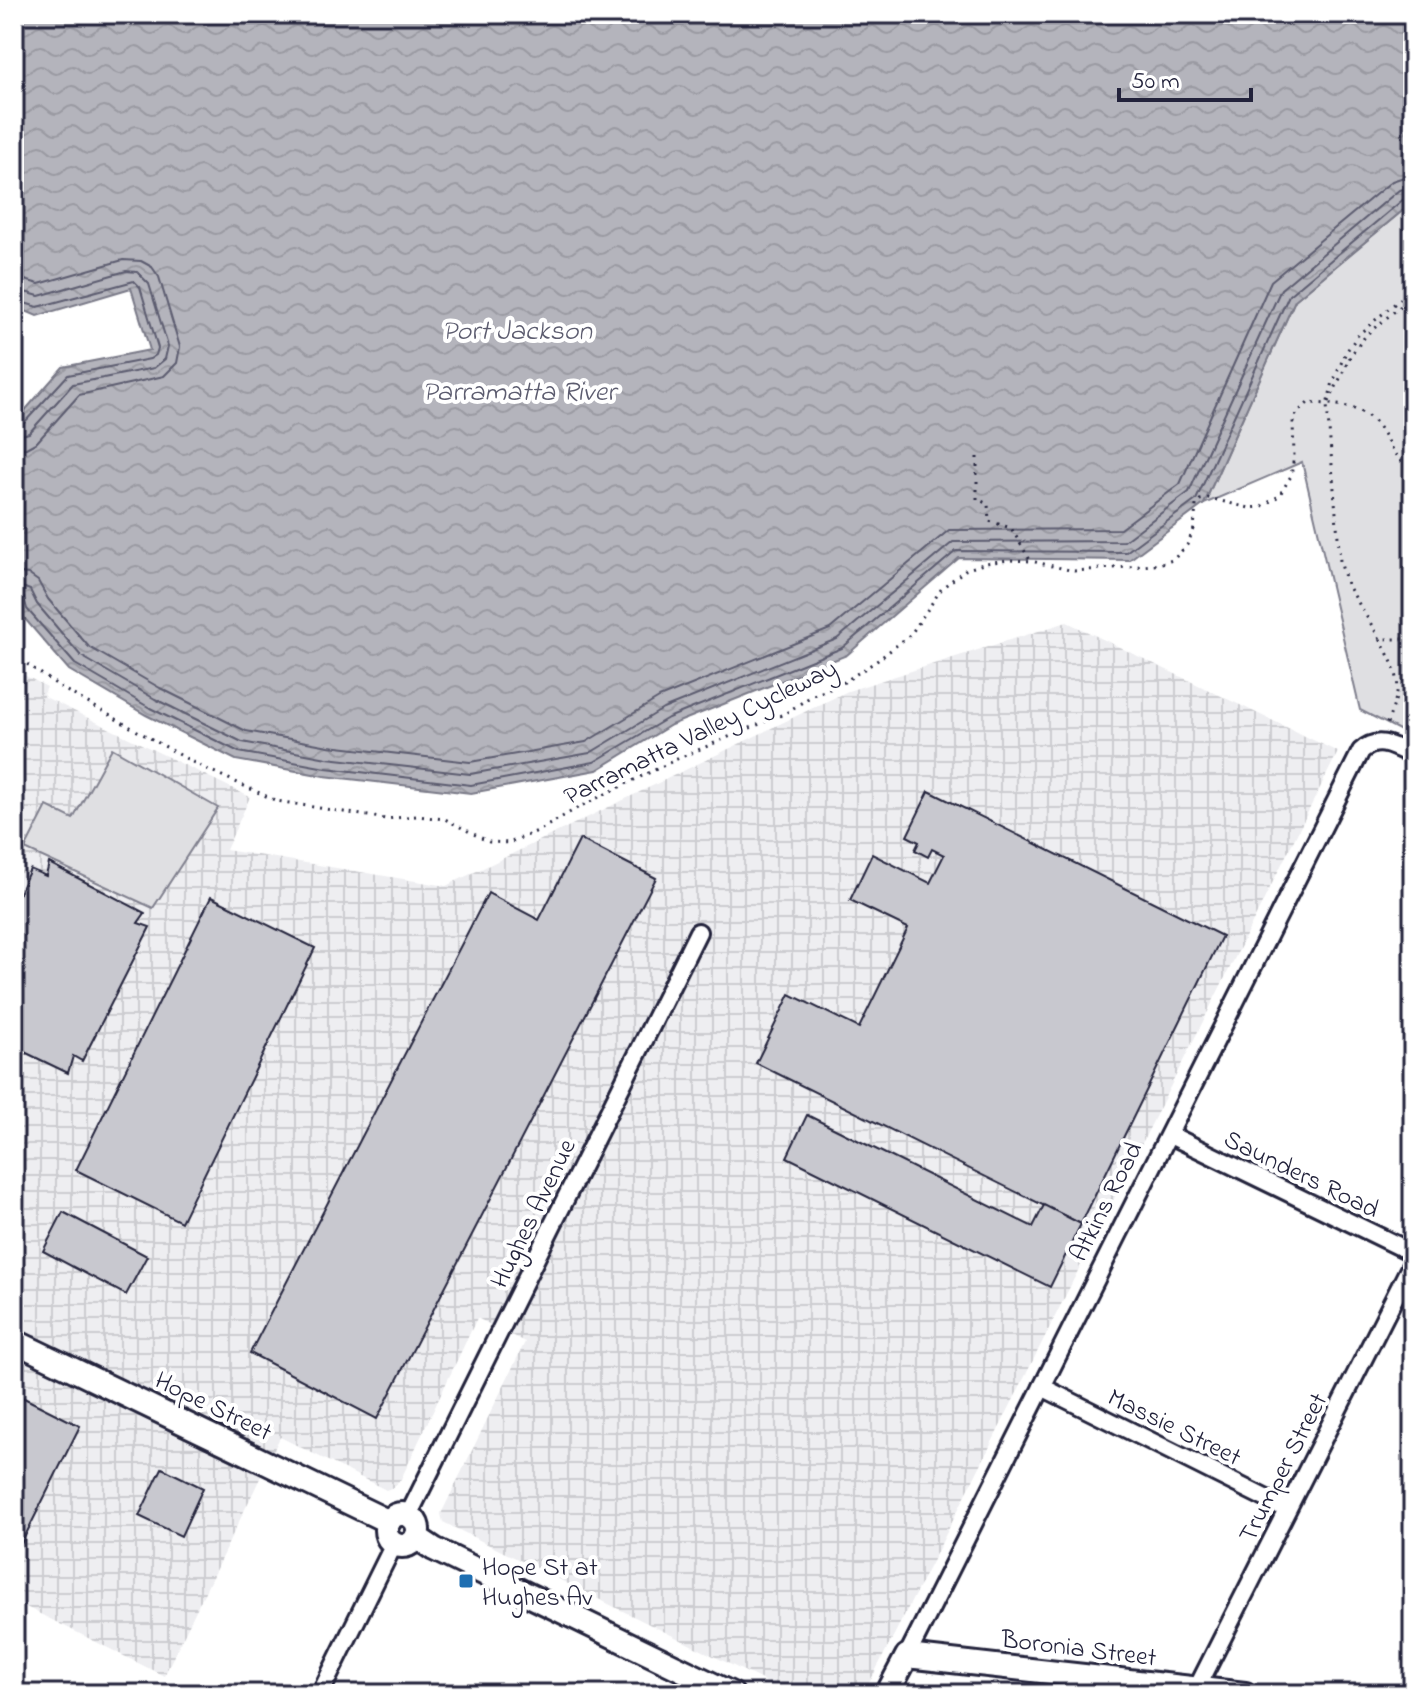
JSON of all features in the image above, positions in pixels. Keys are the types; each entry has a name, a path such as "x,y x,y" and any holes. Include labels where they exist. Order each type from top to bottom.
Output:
{"street":[{"path":"1379,742 1413,756"},
{"name":"Atkins Road","path":"887,1694 1361,751 1370,743 1379,742"},
{"name":"Hughes Avenue","path":"320,1694 397,1527 698,932"},
{"name":"Saunders Road","path":"1170,1135 1413,1253"},
{"name":"Trumper Street","path":"1195,1692 1413,1261"},
{"name":"Hope Street","path":"14,1341 397,1527"},
{"name":"Massie Street","path":"1042,1387 1287,1509"},
{"path":"397,1527 409,1545 416,1537 434,1549 732,1694"},
{"name":"Boronia Street","path":"907,1656 1195,1692 1245,1694"}],"path":[{"path":"1379,742 1397,699 1399,683 1380,639 1347,584 1340,561 1327,405 1338,367 1359,334 1413,288"},
{"path":"1327,405 1351,355 1367,334 1413,296"},
{"name":"Parramatta Valley Cycleway","path":"14,655 44,677 196,764 277,801 386,819 416,816 445,819 489,842 509,843 679,758 786,713 813,695 838,686 911,634 942,588 952,579 986,563 1031,561 1074,571 1154,565 1173,560 1187,545 1194,529 1196,505 1200,500 1209,498 1249,508 1261,507 1279,496 1291,476 1295,439 1293,421 1297,413 1308,403 1327,405"},
{"path":"1327,405 1344,405 1367,415 1378,426 1399,460 1413,468"},
{"path":"977,457 977,499 988,504 989,521 1011,528 1031,561"},
{"path":"1380,639 1413,639"}],"shaded area":[{"path":"1413,202 1413,737 1360,710 1302,462 1204,504 1295,300"},
{"path":"1067,622 1338,752 864,1693 768,1683 443,1522 441,1514 525,1342 477,1318 401,1479 394,1487 386,1490 280,1437 164,1676 14,1601 14,670 47,687 43,696 250,797 226,850 446,886 848,691"},
{"path":"112,748 218,808 153,908 25,849 47,806 73,819"}],"water":[{"name":"Port Jackson","path":"14,14 1413,14 1413,202 1295,300 1204,504 1129,560 959,558 847,655 671,725 597,770 471,793 324,776 236,760 146,715 69,670 19,612 14,578 14,423 63,367 150,350 131,288 37,316 14,306"}],"building":[{"path":"929,791 1222,936 1081,1224 756,1063 790,994 859,1028 908,928 850,900 872,854 930,883 944,855 932,849 928,857 915,850 919,842 907,836"},
{"path":"580,839 656,878 377,1419 250,1353 488,893 539,920"},
{"path":"49,863 145,913 138,923 150,927 82,1061 73,1056 68,1073 14,1047 14,904 30,869 46,876"},
{"path":"211,897 315,948 181,1222 76,1170"},
{"path":"807,1115 1033,1227 1044,1205 1081,1224 1050,1287 787,1157"},
{"path":"63,1212 147,1256 126,1295 43,1251"},
{"path":"14,1393 80,1426 14,1558"},
{"path":"162,1468 203,1488 181,1536 139,1516"}],"place":[{"name":"Hope St at Hughes Av","path":"466,1581"}],"water label":[{"name":"Parramatta River","path":"519,390"}]}
